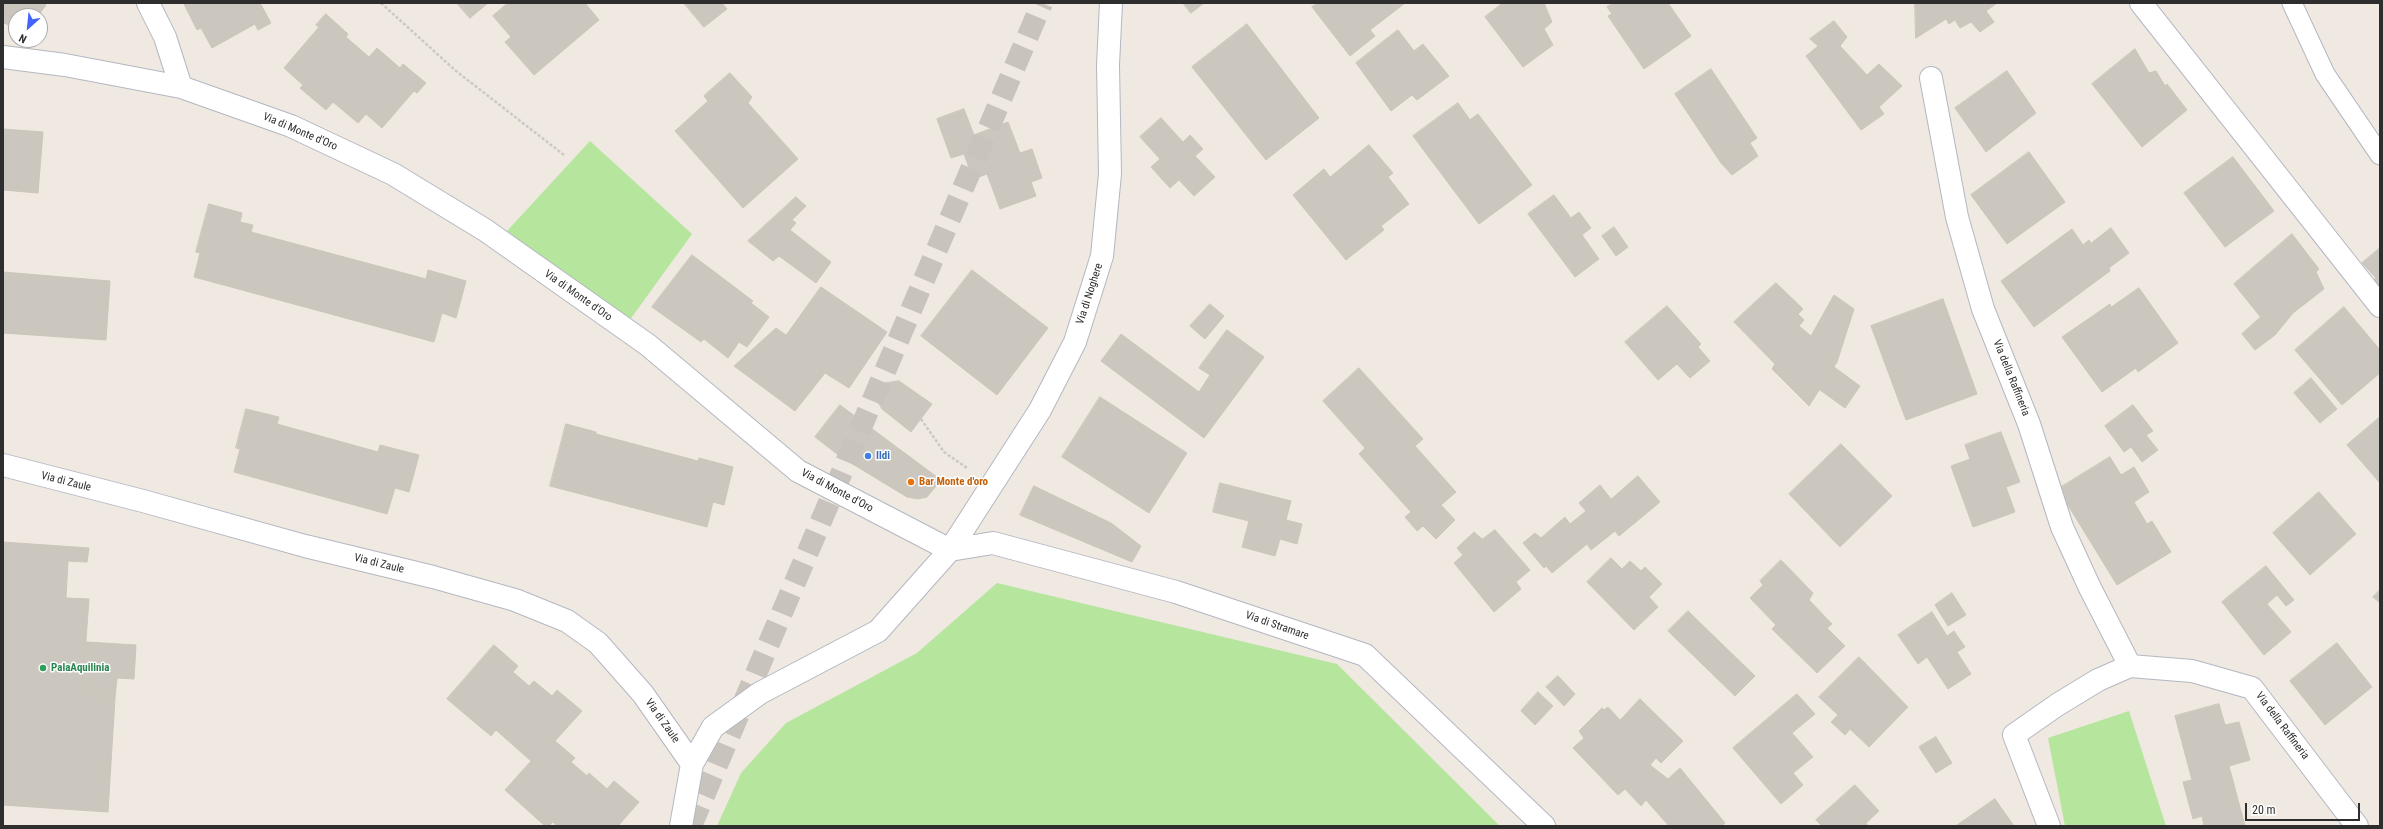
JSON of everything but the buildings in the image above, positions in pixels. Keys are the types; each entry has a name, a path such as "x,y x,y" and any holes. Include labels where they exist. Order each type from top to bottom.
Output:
{"street":[{"path":"148,3 165,37 181,87"},
{"name":"Via di Noghere","path":"950,550 1044,403 1075,342 1102,256 1110,174 1108,65 1111,3"},
{"path":"2141,3 2380,306"},
{"name":"Via di Monte d'Oro","path":"3,57 65,65 181,87 291,126 393,174 485,230 648,345 798,470 950,550"},
{"name":"Via della Raffineria","path":"1931,78 1957,217 1983,309 2030,424 2062,527 2090,588 2130,666"},
{"name":"Via di Zaule","path":"3,465 305,546 433,577 514,600 567,621 598,643 633,683 692,764"},
{"name":"Via di Stramare","path":"950,550 993,543 1176,592 1364,656 1544,826"},
{"path":"681,826 692,764 713,727 760,693 878,631 950,550"},
{"name":"Via della Raffineria","path":"2049,826 2014,735 2057,705 2092,684 2130,666 2192,671 2252,688 2357,826"}],"lane":[{"path":"2292,3 2326,74 2380,155"}],"path":[{"path":"381,3 456,71 564,156"},
{"path":"921,419 944,452 971,471"}],"green space":[{"path":"590,141 692,234 629,321 507,231"},
{"path":"997,583 1337,664 1500,826 717,826 741,773 786,723 917,653"},
{"path":"2129,711 2166,826 2065,826 2048,738"}],"tunnel":[{"path":"691,826 1042,3"}],"place":[{"name":"Ildi","path":"868,456"},
{"name":"Bar Monte d'oro","path":"911,482"},
{"name":"PalaAquilinia","path":"43,668"}]}
